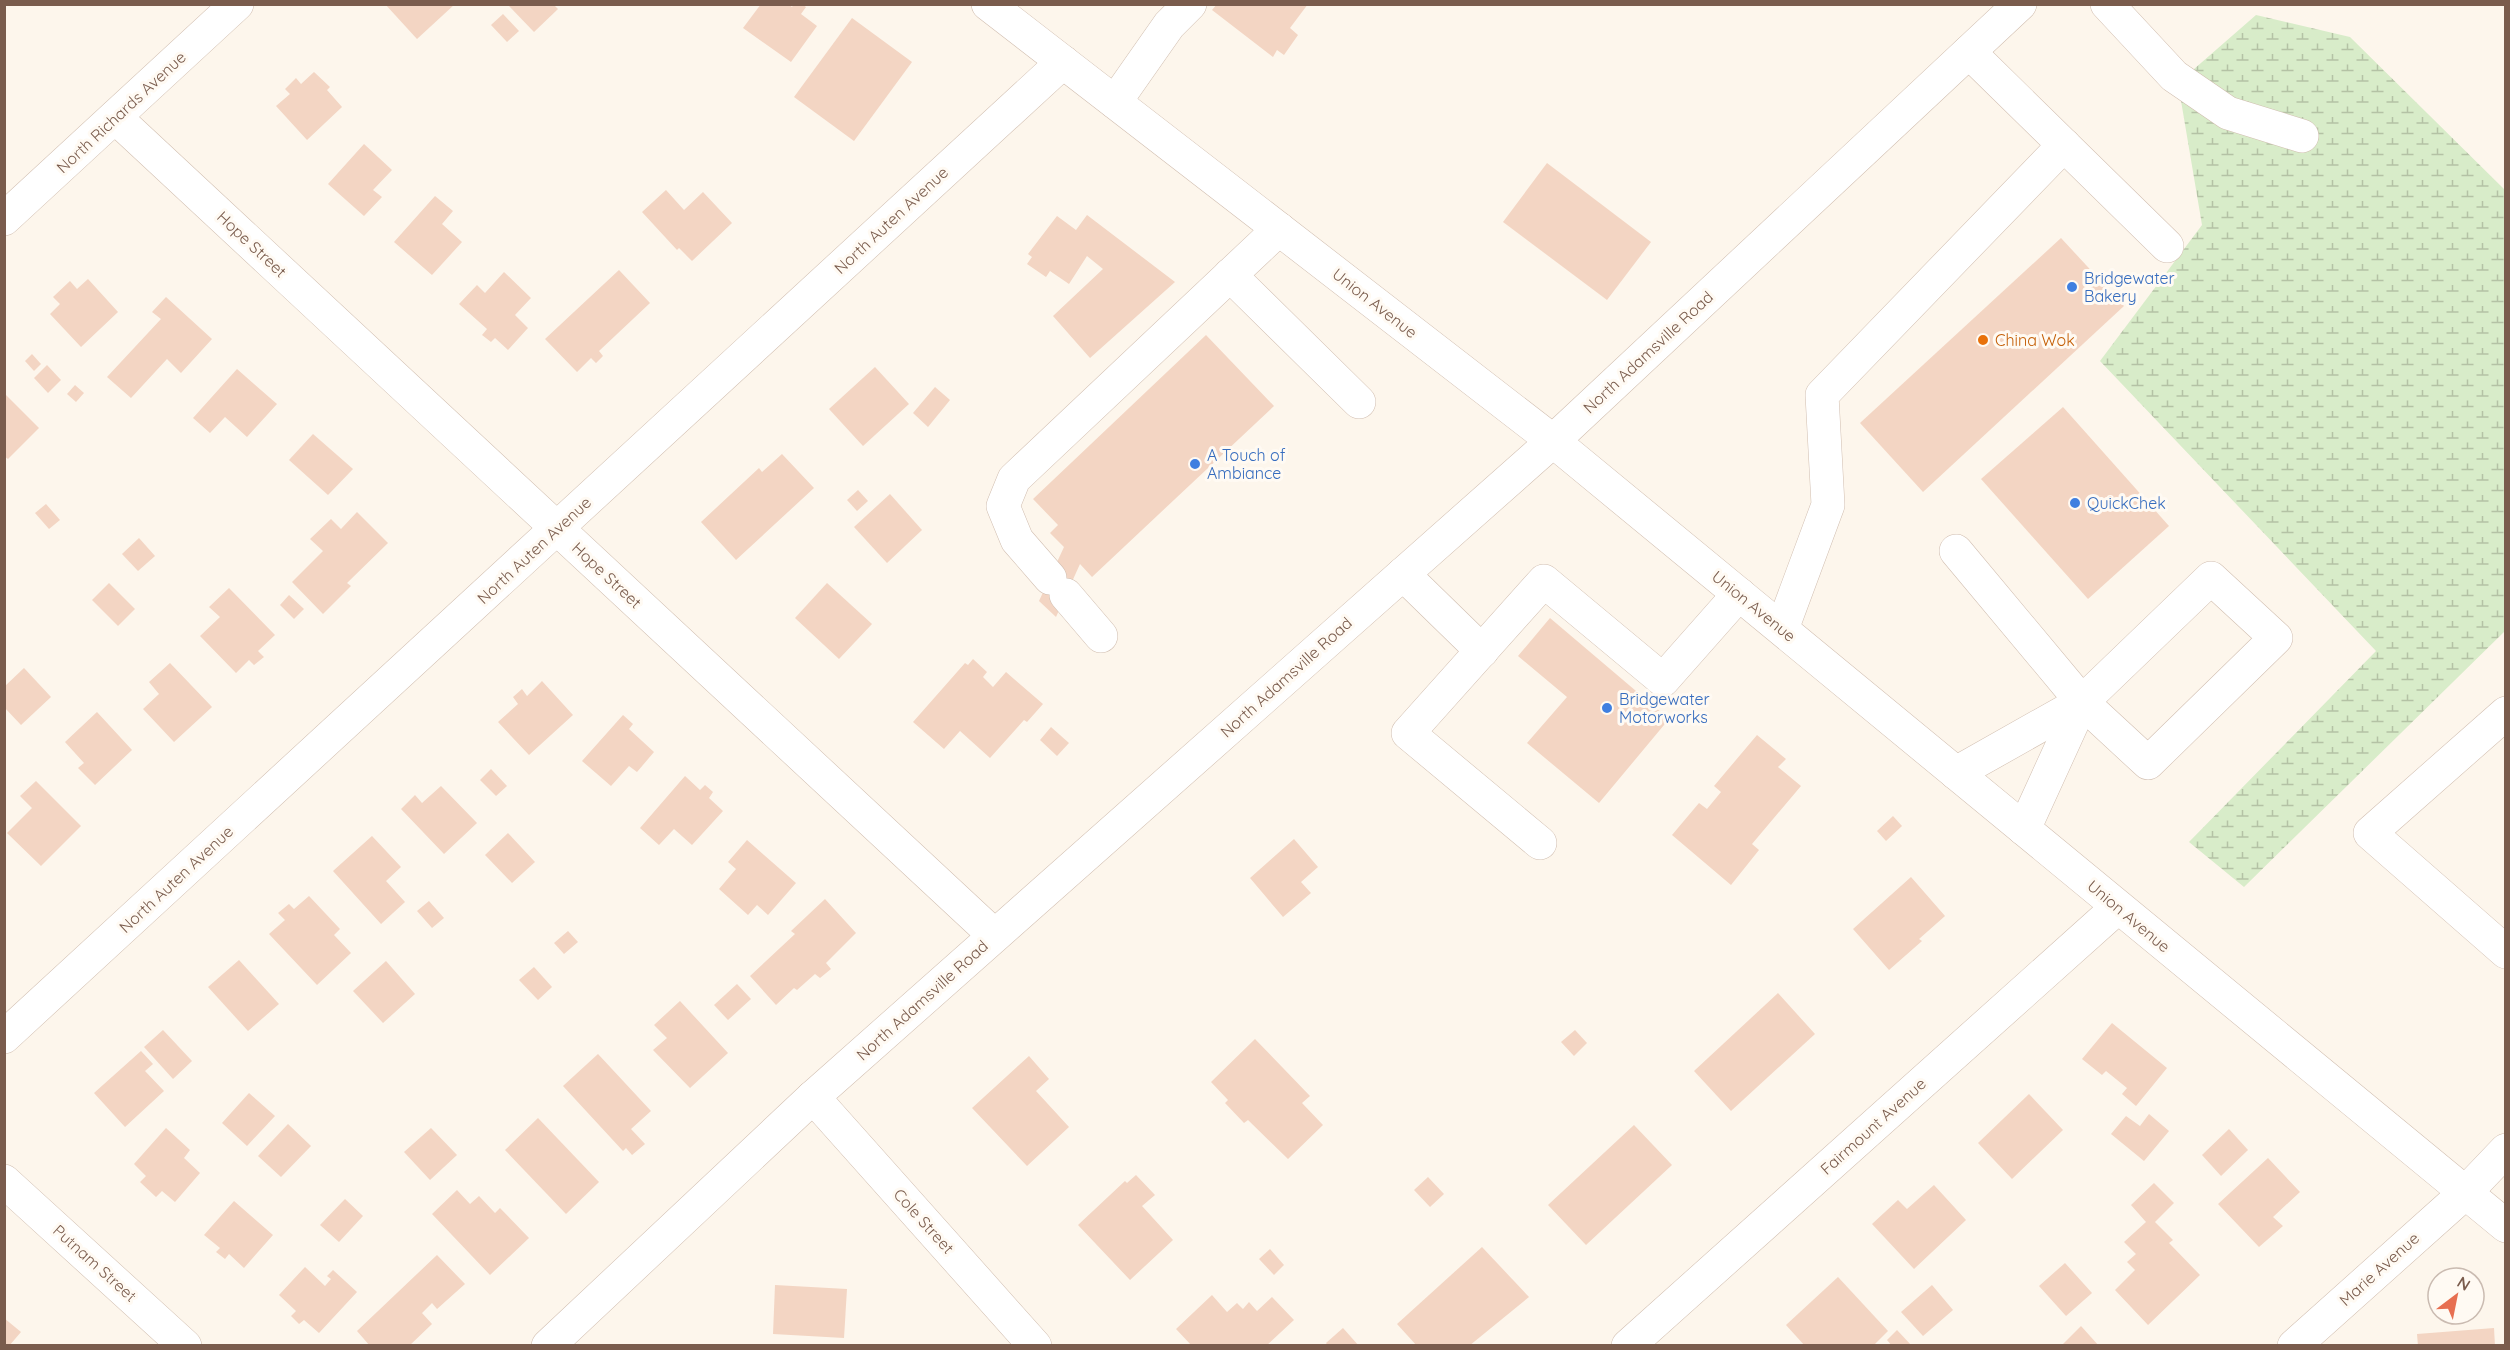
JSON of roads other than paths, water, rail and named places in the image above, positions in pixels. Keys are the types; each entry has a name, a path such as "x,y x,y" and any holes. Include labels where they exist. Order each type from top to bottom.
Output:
{"street":[{"name":"North Richards Avenue","path":"4,219 237,4"},
{"name":"Union Avenue","path":"988,4 1553,441 2505,1227"},
{"path":"1115,102 1169,25 1190,4"},
{"name":"North Adamsville Road","path":"548,1346 813,1098 994,935 1553,441 2020,4"},
{"path":"2107,4 2174,76 2228,113 2302,136"},
{"path":"1969,52 2167,246"},
{"name":"North Auten Avenue","path":"4,1037 1063,62"},
{"name":"Hope Street","path":"115,117 994,935"},
{"path":"1782,629 1828,505 1822,395 2064,145"},
{"path":"1101,636 1017,540 1003,506 1014,478 1280,229"},
{"path":"1230,275 1359,402"},
{"path":"1956,551 2082,702 2148,763 2276,638 2211,578 2082,702 1956,773"},
{"path":"1403,573 1482,651"},
{"path":"1540,843 1408,733 1544,582 1663,680 1739,594"},
{"path":"2024,829 2082,702"},
{"path":"2505,713 2370,833 2505,952"},
{"name":"Fairmount Avenue","path":"1628,1346 2118,907"},
{"name":"Cole Street","path":"813,1098 1035,1346"},
{"name":"Marie Avenue","path":"2294,1346 2465,1193 2505,1150"},
{"name":"Putnam Street","path":"4,1181 185,1346"}],"place":[{"name":"Bridgewater Bakery","path":"2072,287"},
{"name":"China Wok","path":"1983,340"},
{"name":"A Touch of Ambiance","path":"1195,464"},
{"name":"QuickChek","path":"2075,503"},
{"name":"Bridgewater Motorworks","path":"1607,708"}]}
